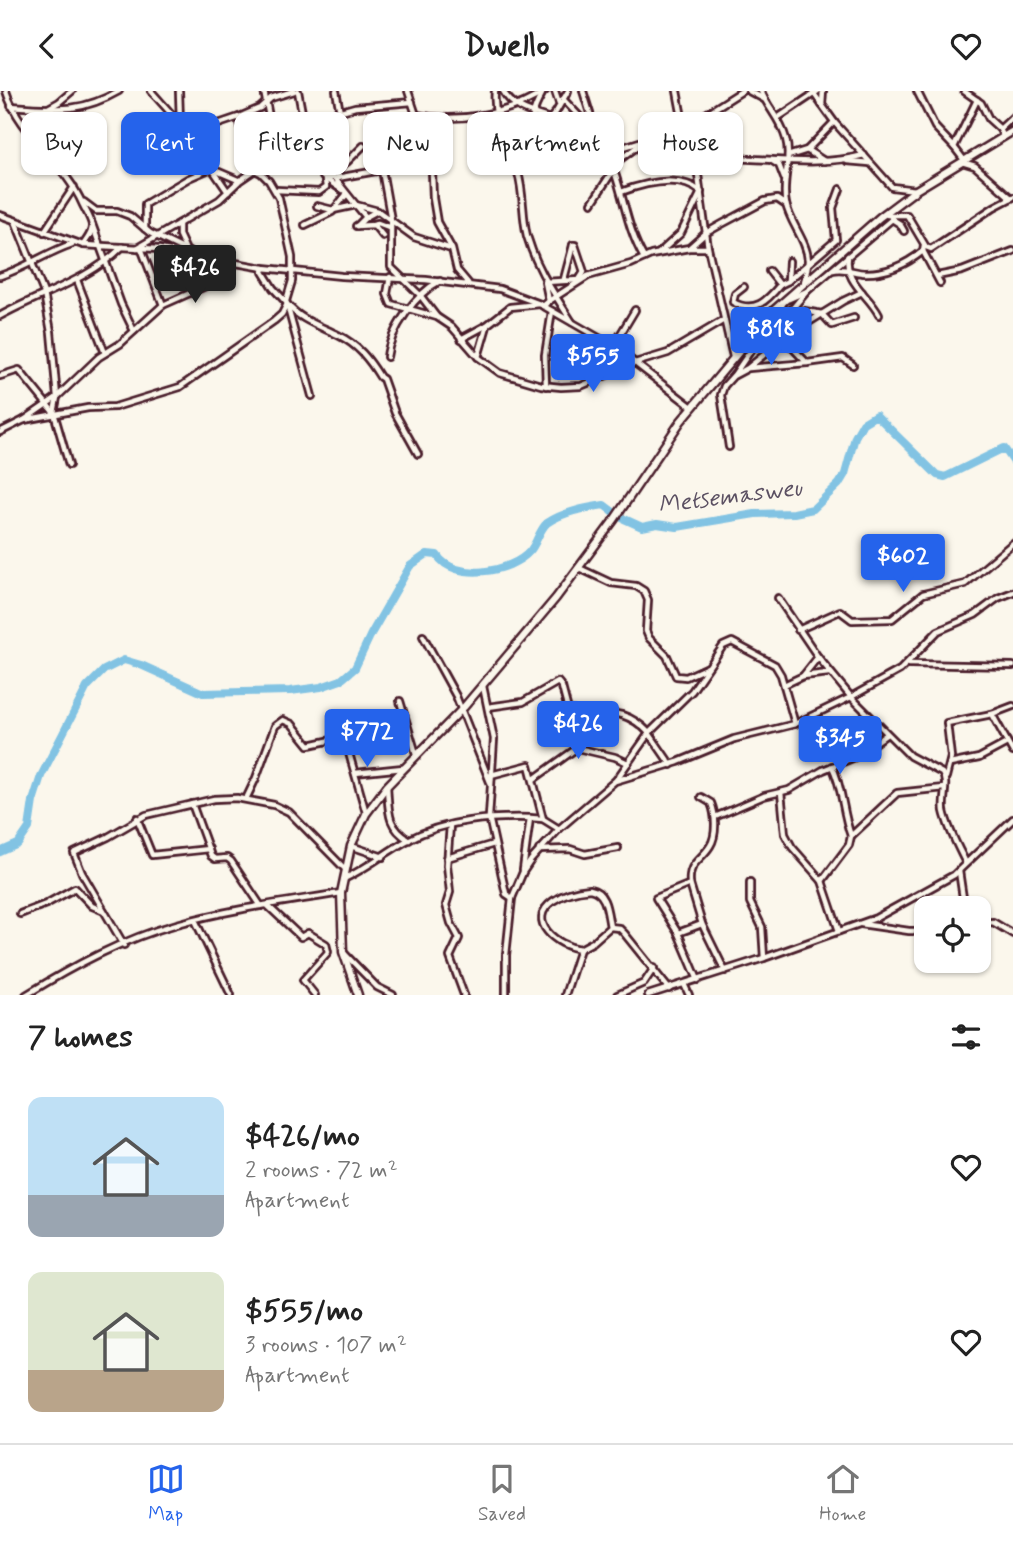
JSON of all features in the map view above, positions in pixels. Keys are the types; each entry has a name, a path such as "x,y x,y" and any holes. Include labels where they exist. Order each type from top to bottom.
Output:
{"street":[{"path":"6,91 11,106 21,119"},
{"path":"41,112 72,91"},
{"path":"11,106 46,109 80,107 119,91"},
{"path":"151,91 171,112"},
{"path":"178,91 179,112"},
{"path":"264,91 268,112"},
{"path":"252,112 273,97 296,91 300,112"},
{"path":"336,91 340,111 362,105 412,102"},
{"path":"408,91 415,112"},
{"path":"495,91 495,111"},
{"path":"503,91 516,106 531,112"},
{"path":"555,91 560,105"},
{"path":"555,112 568,91"},
{"path":"583,91 590,112"},
{"path":"677,91 681,112"},
{"path":"709,112 742,91"},
{"path":"749,91 764,100 779,117 786,139 786,205 808,263 804,282"},
{"path":"761,91 764,100"},
{"path":"880,216 907,215 924,244 930,249 1012,197 975,166 962,161 954,147 934,125 917,91"},
{"path":"964,91 983,106 989,119 1002,133"},
{"path":"453,119 516,106 543,92"},
{"path":"533,112 543,92"},
{"path":"779,117 817,92"},
{"path":"817,92 822,106 834,122 892,187 916,190"},
{"path":"817,92 822,106"},
{"path":"163,103 178,98"},
{"path":"563,99 575,112"},
{"path":"954,147 977,100"},
{"path":"358,995 343,952 341,893 351,846 366,814 403,768 483,685 579,568 692,407 733,356 783,301 880,216 1002,133 1013,117"},
{"path":"788,158 807,150 834,122"},
{"path":"1002,133 1013,131"},
{"path":"349,158 363,146"},
{"path":"807,150 826,162"},
{"path":"843,161 864,155"},
{"path":"743,159 788,158 871,163"},
{"path":"771,159 779,165 785,183"},
{"path":"326,178 382,170 391,220 390,264 437,317"},
{"path":"220,172 239,181"},
{"path":"67,175 81,198 134,331"},
{"path":"146,230 145,204 197,175"},
{"path":"217,175 228,192"},
{"path":"139,248 219,200 239,181 250,175"},
{"path":"24,421 88,408 115,407 180,387 282,314 293,270 292,257 275,190 261,175"},
{"path":"275,190 319,192 326,187 326,178 330,175"},
{"path":"338,175 344,192"},
{"path":"432,175 437,222 452,249 457,270 469,283"},
{"path":"518,175 527,236 545,282 549,301"},
{"path":"592,203 610,175"},
{"path":"616,175 626,220 644,258"},
{"path":"621,192 699,177 708,248 733,356"},
{"path":"326,178 344,192 366,217"},
{"path":"683,181 701,192"},
{"path":"44,232 74,187"},
{"path":"744,287 735,294 733,302 742,307 756,306 767,301 780,285 836,240 833,208 840,189"},
{"path":"333,211 344,192"},
{"path":"658,254 681,233 701,192"},
{"path":"81,198 93,210 117,211 130,216 146,230 191,253"},
{"path":"690,248 706,233 765,201 777,199 786,205"},
{"path":"305,225 333,211 356,205 378,211 414,237 452,249"},
{"path":"317,207 333,211"},
{"path":"378,211 356,226 378,223 391,228"},
{"path":"0,215 83,245 191,253 264,268 341,276 469,283 500,289 542,305 613,346 692,407"},
{"path":"891,217 904,231"},
{"path":"729,447 721,395 724,386 776,322 891,217"},
{"path":"15,221 44,293 51,332 57,397 54,414"},
{"path":"179,223 179,235"},
{"path":"83,245 90,235 92,224"},
{"path":"372,224 383,236"},
{"path":"172,228 185,248"},
{"path":"0,276 74,243"},
{"path":"924,244 923,251 940,283"},
{"path":"565,279 575,245 584,272 579,280"},
{"path":"0,316 44,293 77,280 106,263 123,247"},
{"path":"139,248 163,306"},
{"path":"461,339 487,325 510,307 542,305 579,280 658,254 690,248 708,248"},
{"path":"829,271 842,268 866,273 884,271 912,260 923,251"},
{"path":"937,276 962,271 1013,251"},
{"path":"848,255 848,270 854,283 879,315"},
{"path":"788,281 789,261"},
{"path":"0,432 24,421 57,397 105,353 120,344 163,306 208,285 228,271 233,263"},
{"path":"264,268 263,272 269,283 296,314 347,340 367,356 383,379 395,413 418,454"},
{"path":"769,271 780,285"},
{"path":"390,277 387,294 391,304 437,317 452,327 478,357 500,373 546,386 581,386 635,363 668,353 724,320"},
{"path":"77,280 105,353"},
{"path":"545,282 579,280"},
{"path":"387,357 387,350 402,318 420,295 440,281"},
{"path":"545,282 573,323"},
{"path":"783,301 807,291"},
{"path":"733,376 748,368 788,335 862,292"},
{"path":"776,322 783,309 783,301"},
{"path":"286,303 312,396"},
{"path":"792,309 822,314 832,325 854,318"},
{"path":"613,346 635,310"},
{"path":"546,386 545,355 552,311"},
{"path":"478,357 487,325"},
{"path":"776,345 788,343 807,363"},
{"path":"748,368 843,358 853,365"},
{"path":"0,376 19,370 54,414 69,465"},
{"path":"798,630 840,611 852,620 892,619 923,594 965,584 1013,543"},
{"path":"579,568 611,583 636,586 645,591 649,600 646,631 649,638 667,656 676,676 686,677 708,666"},
{"path":"615,781 671,765 734,739 796,724 891,676 908,664 939,631 975,615 998,598 1013,592"},
{"path":"778,598 829,673 850,697 910,756 942,773 945,778"},
{"path":"423,636 448,680 490,783"},
{"path":"506,995 506,955 512,898 523,872 559,829 615,781 649,733 692,691 723,646 736,643 775,665 796,724"},
{"path":"803,676 818,657"},
{"path":"908,664 1013,666"},
{"path":"784,685 803,676 829,673"},
{"path":"488,707 523,702 558,682 568,710 616,713 638,722 671,765"},
{"path":"483,685 494,739 489,817 506,894 512,898"},
{"path":"400,701 416,754"},
{"path":"966,863 948,825 944,809 945,778 950,764 947,723 992,714 1013,706"},
{"path":"992,714 1013,752"},
{"path":"246,799 275,726 283,720 292,724 309,745 344,738 366,814"},
{"path":"715,817 764,796 789,790 832,766 855,757 887,734"},
{"path":"950,764 979,758 1007,743"},
{"path":"534,779 577,748 628,763"},
{"path":"491,775 526,764 531,768 543,819"},
{"path":"822,881 849,845 851,836 844,816 840,782 832,766"},
{"path":"355,773 403,768"},
{"path":"387,786 391,825 408,840"},
{"path":"851,836 897,793 944,788"},
{"path":"781,792 784,827 789,842 822,881 839,930"},
{"path":"701,797 711,803 715,817 712,843 690,869 690,884 702,924 725,971"},
{"path":"124,945 82,873 74,853 108,837 137,818 214,799 246,799 274,804 289,812 345,869"},
{"path":"192,804 215,859 227,858 231,861 264,906 301,937 308,933 326,944 328,952 303,980 316,995"},
{"path":"343,880 408,840 450,825 489,817 530,818 543,819 559,829"},
{"path":"137,818 152,855 209,849"},
{"path":"523,872 530,818"},
{"path":"648,995 861,924 938,885 959,870 1013,819"},
{"path":"450,825 447,858 450,892 446,905 459,938 450,961 464,995"},
{"path":"447,858 494,844"},
{"path":"351,846 384,857"},
{"path":"538,851 570,849 585,854 618,848"},
{"path":"959,870 963,896"},
{"path":"750,882 750,902 762,927 764,958"},
{"path":"690,884 656,898 678,933 698,980"},
{"path":"20,913 46,904 75,888 92,906 104,911"},
{"path":"610,927 602,895 596,889 581,890 553,901 544,913 545,929 556,941 580,949 593,943 610,927 619,928 669,989"},
{"path":"26,995 99,954 174,925 341,893"},
{"path":"195,920 231,995"},
{"path":"991,922 1013,934"},
{"path":"678,933 702,924"},
{"path":"861,924 914,931"},
{"path":"565,995 580,949"},
{"path":"343,952 377,987 393,995"},
{"path":"617,995 644,983 654,968"},
{"path":"684,984 689,995"},
{"path":"39,987 43,995"}],"waterway":[{"name":"Metsemasweu","path":"0,852 18,844 29,828 33,801 41,776 87,687 104,670 124,660 203,693 290,691 321,687 341,680 355,668 410,566 427,554 437,555 456,569 497,569 510,565 530,551 544,526 553,519 574,511 604,505 620,517 642,527 657,524 677,527 755,514 794,513 813,509 839,484 845,474 855,437 863,423 876,415 937,475 945,477 1004,448 1013,461"}]}
